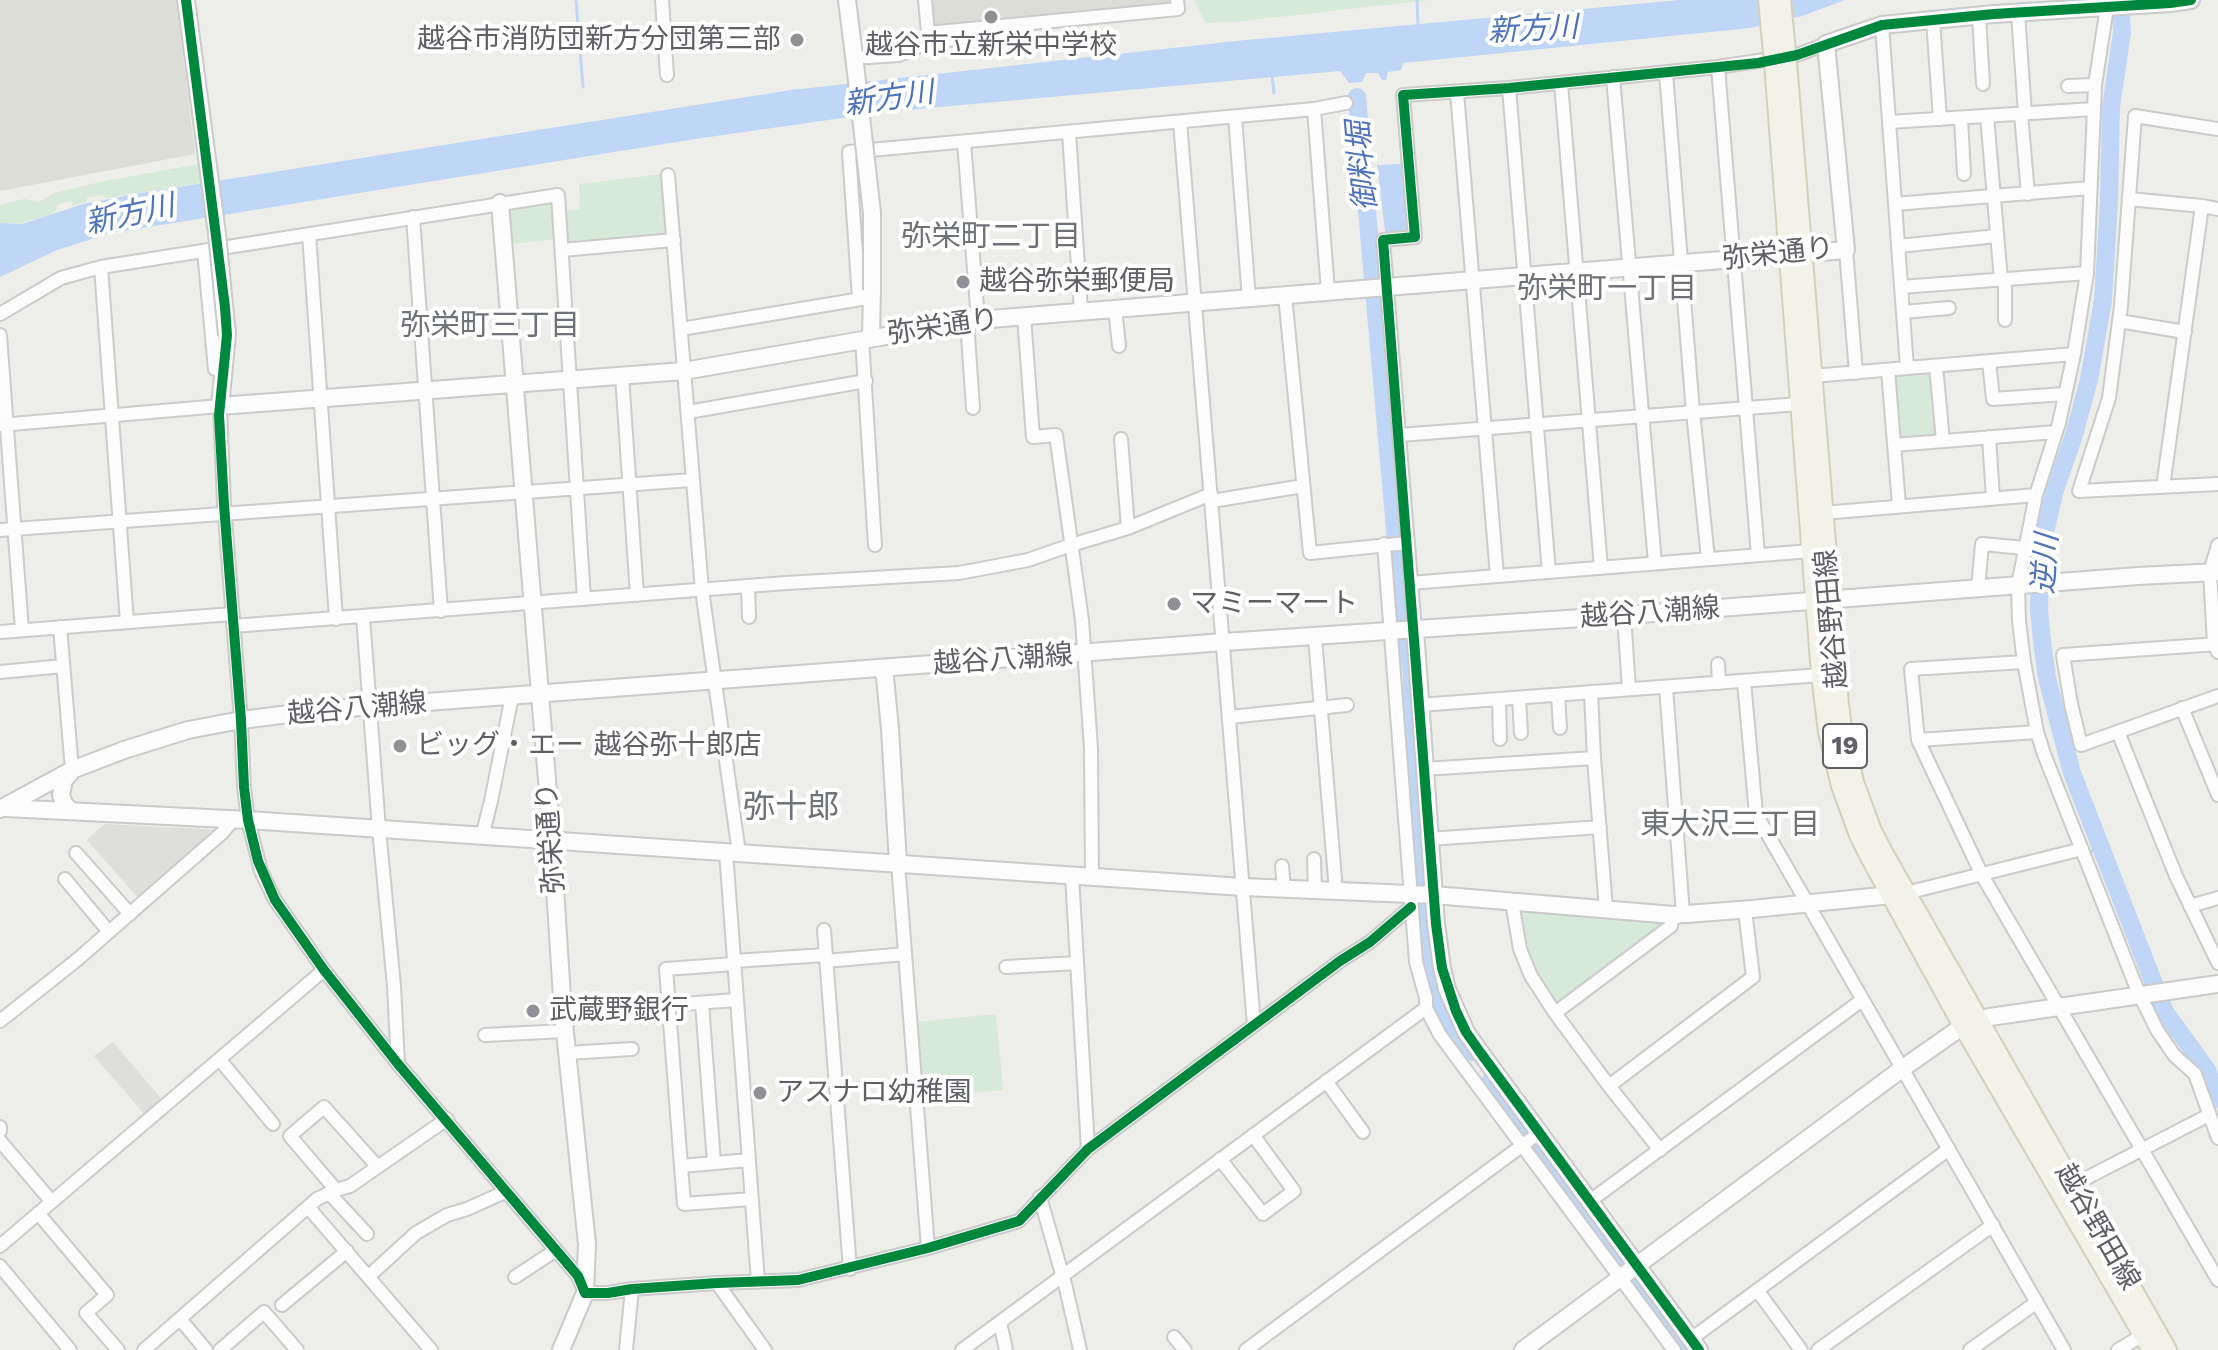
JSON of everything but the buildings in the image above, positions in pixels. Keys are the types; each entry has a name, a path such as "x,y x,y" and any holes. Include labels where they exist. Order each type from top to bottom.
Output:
{"main road":[{"name":"越谷野田線","path":"1768,0 1780,63"},
{"name":"越谷野田線","path":"1781,0 1780,63 1823,513 1821,675 1828,732 1841,786 1859,835 1898,894 1971,1022 2147,1343"},
{"name":"越谷野田線","path":"1796,254 1799,404 1811,551 1847,756 1872,831 1898,894"},
{"name":"越谷野田線","path":"1971,1022 2073,1185 2167,1350"}],"street":[{"path":"186,0 227,335 220,406 241,720 244,787 240,820 275,900 324,970 398,1064 578,1276 585,1293 798,1280 850,1269 1019,1221 1088,1149 1340,961 1370,942 1420,897"},
{"path":"662,0 667,75"},
{"path":"847,0 869,175 873,236 866,381 875,545"},
{"path":"925,0 928,33 1178,9 1177,0"},
{"path":"1674,1350 1590,1201 1466,1032 1456,1011 1420,897 1402,631 1410,583 1400,435 1379,288 1383,240 1415,237 1403,95 1509,88 1718,67 1797,55 1882,25 2191,0"},
{"path":"2118,6 2095,85 2087,273 2074,354 2024,548 2019,621 2037,732 2044,754 2082,849 2151,994 2157,1030 2174,1055 2195,1074 2218,1138"},
{"path":"2018,13 2028,194"},
{"path":"1979,16 1983,84"},
{"path":"1933,20 1940,119"},
{"path":"1882,25 1907,368"},
{"path":"855,61 899,55 928,42 964,38 985,28"},
{"name":"弥栄通り","path":"561,1350 585,1293 587,1244 563,1013 515,383 684,371 972,320 1846,250 1826,44"},
{"path":"1718,67 1758,555"},
{"path":"1666,73 1708,559"},
{"path":"1613,77 1655,563"},
{"path":"1561,83 1601,568"},
{"path":"2068,86 2095,85"},
{"path":"1509,88 1549,572"},
{"path":"1457,92 1497,576"},
{"path":"868,295 849,152 1235,117 1346,103"},
{"path":"1314,109 1328,292"},
{"path":"1889,122 2094,109"},
{"path":"1987,116 2005,320"},
{"path":"2218,129 2135,116 2119,321 2109,398 2079,491 2218,484"},
{"path":"1235,117 1249,299"},
{"path":"1961,118 1964,174"},
{"path":"1180,122 1254,1025"},
{"path":"1069,133 1081,311"},
{"path":"964,142 973,408"},
{"path":"668,175 702,590 715,681 732,853 736,1000 758,1282"},
{"path":"1895,204 2090,188"},
{"path":"0,314 61,278 101,267 558,195 584,599"},
{"path":"2129,199 2218,209"},
{"path":"4,425 515,383 500,203"},
{"path":"2163,487 2202,206"},
{"path":"413,217 441,611"},
{"path":"309,234 336,619"},
{"path":"1898,246 1997,236"},
{"path":"562,250 674,240"},
{"path":"1846,250 1856,373"},
{"path":"204,251 215,369 224,371"},
{"path":"101,267 127,622"},
{"path":"1901,287 2087,273"},
{"path":"681,329 868,295"},
{"path":"1285,295 1310,553 1406,543"},
{"path":"1115,308 1119,346"},
{"path":"1903,312 1949,308"},
{"path":"1024,316 1033,437 1056,435 1082,620 1091,748 1092,877"},
{"path":"2119,321 2185,332"},
{"path":"0,335 4,425 22,630"},
{"path":"1812,376 2074,354"},
{"path":"1989,361 1993,399 2065,394"},
{"path":"1936,366 1943,441"},
{"path":"1888,370 1899,505"},
{"path":"622,376 637,595"},
{"path":"688,412 866,381"},
{"path":"1400,435 1799,404"},
{"path":"1894,445 2056,432"},
{"path":"1989,437 1993,498"},
{"path":"1121,439 1128,528"},
{"path":"0,530 692,480"},
{"path":"0,632 127,622 336,619 748,586 959,573 1028,560 1212,498 1303,486"},
{"path":"1823,513 2036,495"},
{"path":"1385,544 1419,705 1429,839 1420,897 1416,962 1426,1008 1440,1035 1523,1145 1628,1272 1695,1344 1757,1290 1949,1149"},
{"path":"1978,588 1982,544 2024,548"},
{"path":"2218,545 2214,572 2217,646 2063,655 2081,745 2218,696"},
{"path":"1410,583 1811,551"},
{"name":"越谷八潮線","path":"1,808 72,770 178,733 241,720 370,706 2214,572"},
{"path":"748,586 749,617"},
{"path":"1624,615 1629,689"},
{"path":"363,617 398,1064"},
{"path":"60,627 72,770 64,780 61,795 71,811"},
{"path":"1315,638 1336,891"},
{"path":"2024,662 1911,669 1918,740 1982,875 2218,1280"},
{"path":"1718,664 1719,683"},
{"path":"0,672 63,666"},
{"path":"882,669 890,729 928,1248"},
{"path":"1419,705 1821,675"},
{"path":"1744,681 1756,814 2064,1350"},
{"path":"1555,1013 1671,926 1678,914 1666,687"},
{"path":"1591,692 1606,909"},
{"path":"1558,695 1560,728"},
{"path":"482,837 512,696"},
{"path":"1519,698 1521,733"},
{"path":"1499,699 1500,739"},
{"path":"1230,717 1347,705"},
{"path":"2182,708 2218,795"},
{"path":"1918,740 2037,732"},
{"path":"2118,732 2190,906 2218,963"},
{"path":"1424,769 1594,758"},
{"path":"1,808 240,820 1678,914 1898,894 2082,849"},
{"path":"0,1021 240,820"},
{"path":"1429,839 1600,827"},
{"path":"76,853 130,914"},
{"path":"1314,859 1315,890"},
{"path":"1282,866 1284,889"},
{"path":"1072,876 1088,1149"},
{"path":"65,879 109,932"},
{"path":"2190,906 2218,898"},
{"path":"1512,902 1520,949 1531,976 1609,1086 1660,1150"},
{"path":"1609,1086 1753,977 1745,910"},
{"path":"824,930 850,1269"},
{"path":"752,1199 684,1204 666,969 905,954"},
{"path":"1006,967 1077,963"},
{"path":"0,1246 324,970"},
{"path":"1523,1350 1903,1068 1971,1022 2218,984"},
{"path":"563,1013 736,1000"},
{"path":"1590,1201 1862,1000"},
{"path":"702,1003 714,1163"},
{"path":"962,1350 1426,1008"},
{"path":"485,1035 565,1031"},
{"path":"567,1053 632,1049"},
{"path":"220,1060 273,1124"},
{"path":"1326,1081 1363,1132"},
{"path":"367,1234 290,1136 324,1107 377,1166"},
{"path":"2073,1185 2209,1115"},
{"path":"144,1350 317,1199 350,1186 447,1119"},
{"path":"1246,1350 1538,1134"},
{"path":"1220,1159 1263,1214 1294,1191 1253,1135"},
{"path":"0,1141 52,1202"},
{"path":"681,1166 749,1160"},
{"path":"369,1276 416,1233 447,1215 505,1192"},
{"path":"1040,1197 1080,1350"},
{"path":"308,1207 431,1350"},
{"path":"38,1213 107,1295 86,1313 118,1350"},
{"path":"1818,1350 1993,1225"},
{"path":"515,1277 556,1250"},
{"path":"282,1305 347,1251"},
{"path":"0,1266 70,1350"},
{"path":"717,1283 765,1350"},
{"path":"626,1350 632,1289"},
{"path":"1757,1290 1801,1350"},
{"path":"1970,1350 2037,1302"},
{"path":"220,1350 264,1312 297,1350"},
{"path":"180,1319 206,1350"},
{"path":"1000,1322 1006,1350"},
{"path":"1174,1337 1185,1350"},
{"path":"2118,1350 2147,1343"}],"shaded area":[{"path":"0,0 176,0 195,154 0,191"},
{"name":"越谷市立新栄中学校","path":"929,0 1173,0 1173,5 931,29"},
{"path":"104,824 220,830 139,899 87,840"},
{"path":"113,1042 164,1102 147,1117 94,1056"}],"green space":[{"path":"1194,0 1430,0 1206,23"},
{"path":"199,164 200,183 107,198 102,195 72,206 70,201 58,204 55,212 46,216 21,223 0,223 0,205 24,199 39,202 54,193 100,182"},
{"path":"664,174 669,233 665,237 567,243 564,211 580,209 579,184"},
{"path":"551,200 554,203 557,239 512,244 511,206"},
{"path":"1931,371 1937,437 1902,440 1897,435 1893,377"},
{"path":"1518,910 1664,922 1664,925 1560,1002 1553,1001 1537,979"},
{"path":"996,1014 1003,1090 922,1098 916,1022"}],"water":[{"name":"新方川","path":"1680,0 1845,0 1802,16 1750,28 1403,63 1401,70 1388,72 1386,80 1382,80 1378,73 1366,73 1362,82 1349,83 1340,71 884,112 695,139 111,233 57,250 0,277 0,223 22,224 83,204 141,193 791,90 1236,41"},
{"path":"1403,164 1410,237 1386,239 1377,165"}],"waterway":[{"path":"576,0 583,87"},
{"path":"1417,0 1418,24"},
{"name":"逆川","path":"2120,0 2122,32 2111,107 2103,300 2089,380 2054,493 2044,537 2039,609 2047,678 2072,773 2165,1012 2207,1070 2218,1099"},
{"path":"1272,74 1274,93"},
{"name":"御料堀","path":"1357,97 1399,575 1412,676 1420,874 1435,998 1447,1021 1472,1052"},
{"path":"2089,852 2102,848"},
{"name":"御料堀","path":"1491,1080 1629,1277 1686,1350"}],"cycle path":[{"path":"186,0 225,307 227,335 219,415 224,505 244,787 258,861 275,900 324,970 398,1064 578,1276 585,1293 798,1280 928,1248 1019,1221 1088,1149 1340,961 1370,942 1411,907"},
{"path":"1699,1350 1466,1032 1442,968 1436,924 1383,240 1415,237 1403,95 1509,88 1758,63 1797,55 1882,25 2191,0"}],"place":[{"name":"越谷市立新栄中学校","path":"991,17"},
{"name":"越谷市消防団新方分団第三部","path":"797,40"},
{"name":"越谷弥栄郵便局","path":"963,282"},
{"name":"マミーマート","path":"1174,604"},
{"name":"ビッグ・エー 越谷弥十郎店","path":"400,746"},
{"name":"武蔵野銀行","path":"533,1011"},
{"name":"アスナロ幼稚園","path":"760,1093"}],"district":[{"name":"弥栄町二丁目","path":"991,237"},
{"name":"弥栄町一丁目","path":"1607,289"},
{"name":"弥栄町三丁目","path":"490,326"},
{"name":"弥十郎","path":"791,808"},
{"name":"東大沢三丁目","path":"1730,825"}]}
